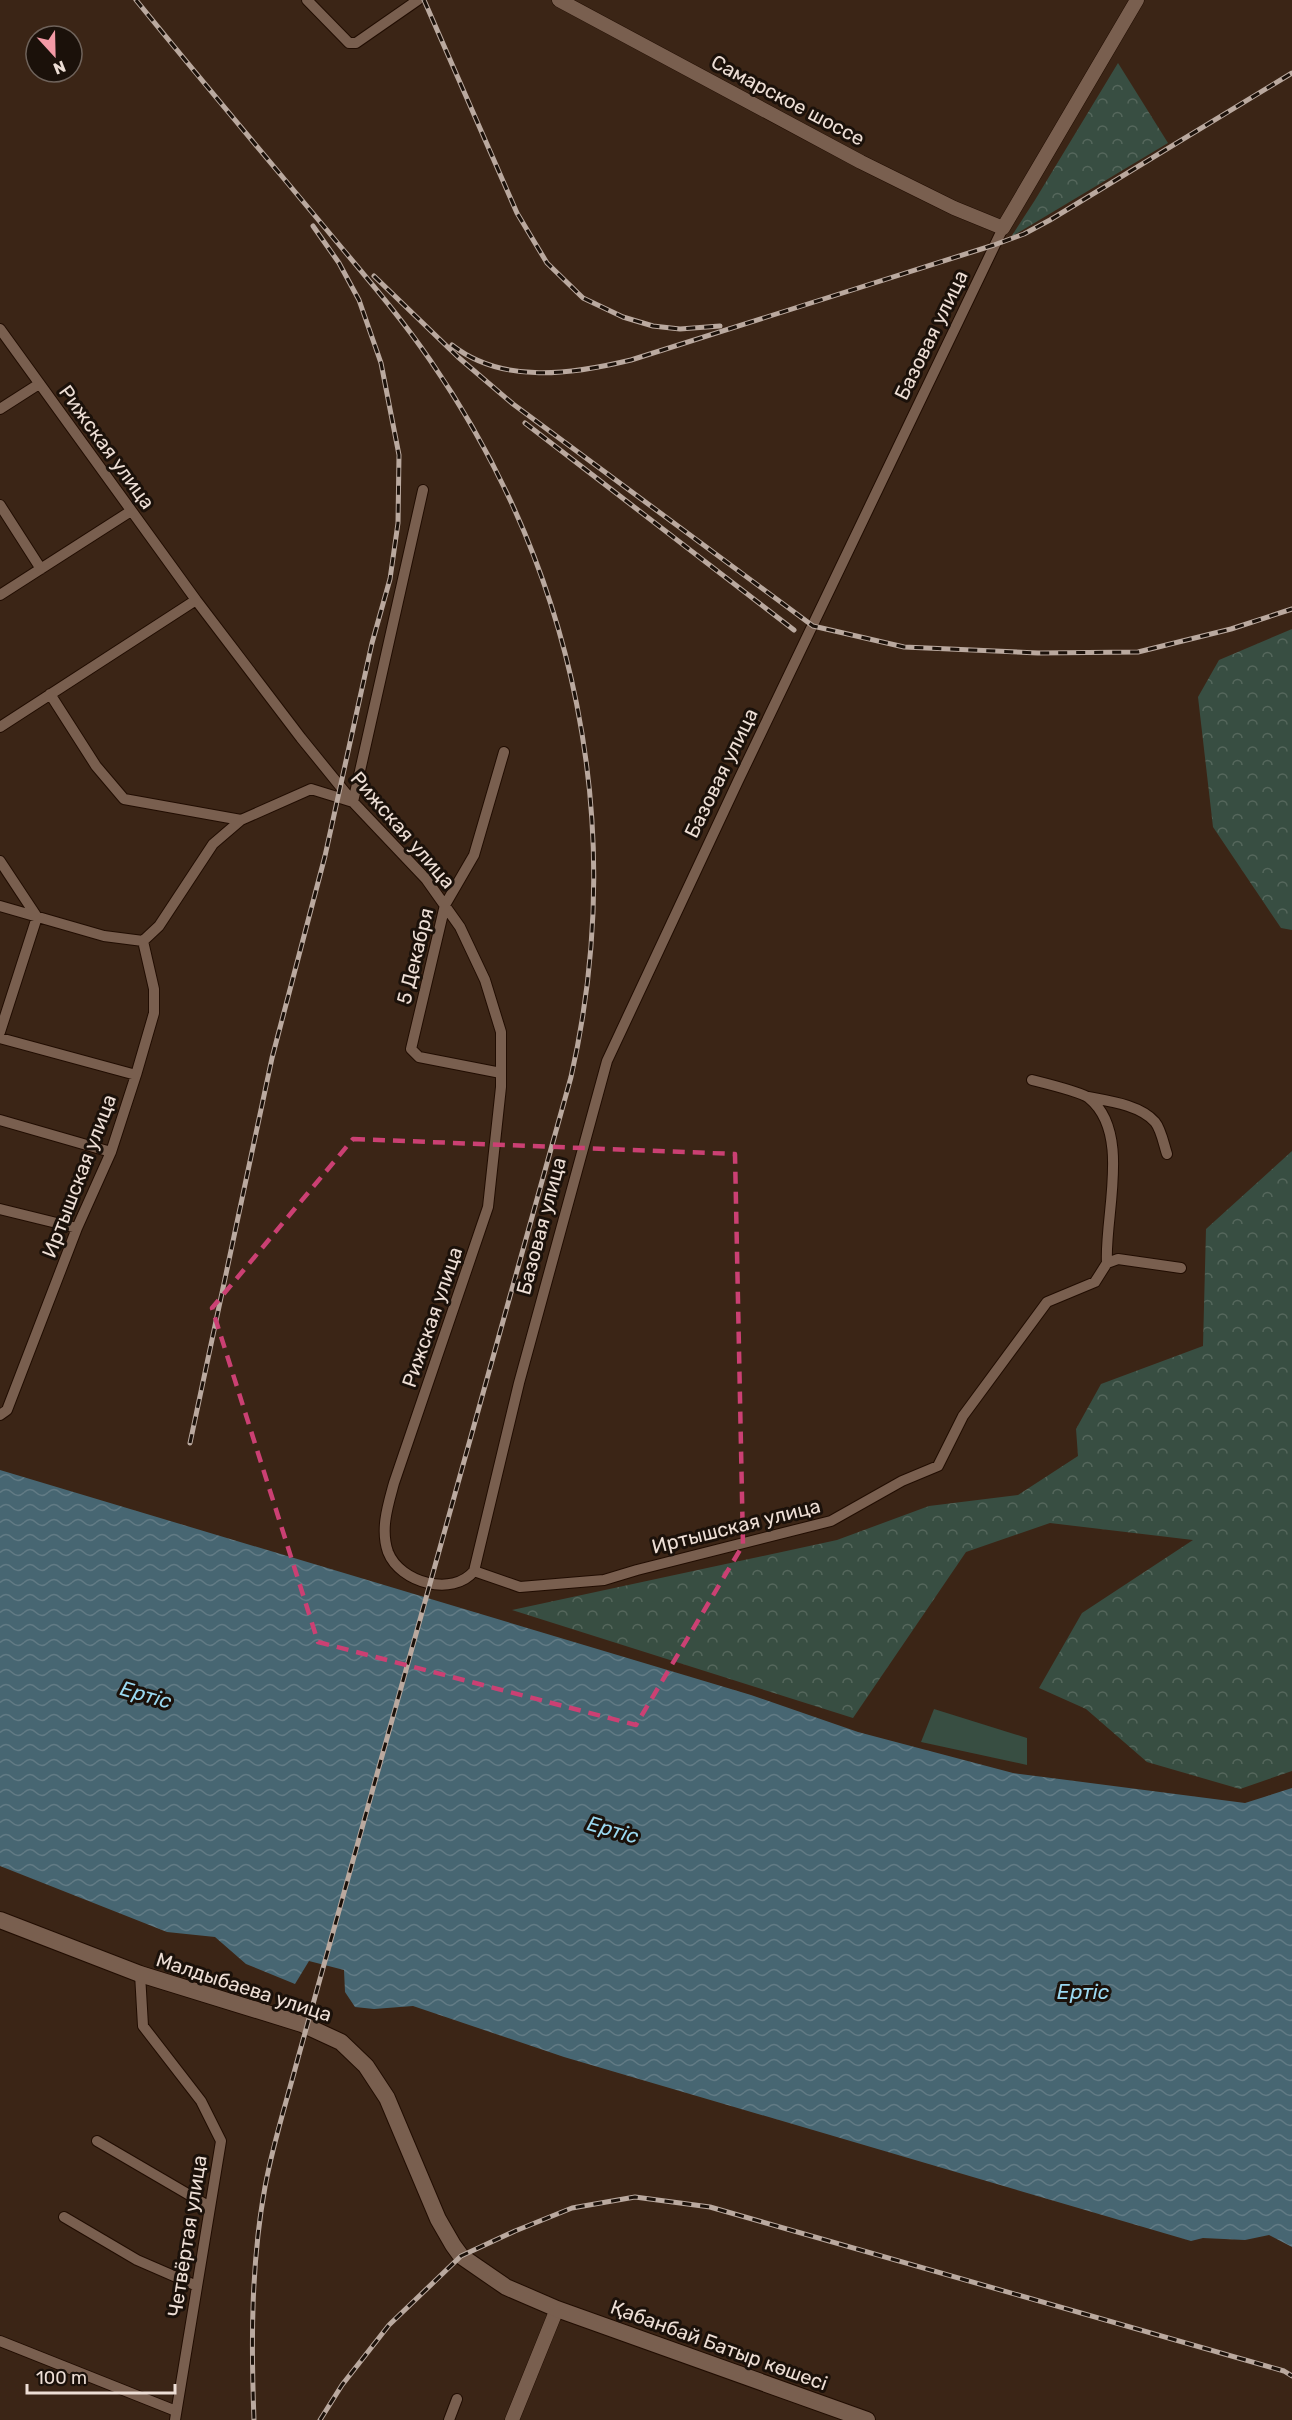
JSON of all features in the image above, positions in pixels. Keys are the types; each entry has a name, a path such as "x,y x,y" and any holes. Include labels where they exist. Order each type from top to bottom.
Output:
{"main road":[{"name":"Малдыбаева улица","path":"0,1920 140,1974 302,2024 341,2042 366,2066 387,2098 438,2219 461,2256 506,2287 557,2310"},
{"name":"Қабанбай Батыр көшесі","path":"557,2310 867,2420"}],"street":[{"path":"307,0 349,43 356,43 418,0"},
{"name":"Самарское шоссе","path":"559,0 861,162 954,208 1003,228"},
{"name":"Базовая улица","path":"474,1571 519,1383 607,1061 738,781 1003,228 1137,0"},
{"name":"Рижская улица","path":"0,329 196,600 352,802 426,879 460,927 485,980 501,1032 501,1073 488,1208 394,1483 386,1515 385,1536 388,1552 397,1566 410,1576 438,1584 453,1585 467,1581 474,1571"},
{"path":"0,409 39,384"},
{"path":"0,906 104,936 143,941 159,926 213,844 241,820 311,789 352,802 423,490"},
{"path":"0,506 41,569"},
{"path":"0,595 131,511"},
{"path":"0,727 196,600"},
{"path":"50,694 96,766 124,799 241,820"},
{"name":"5 Декабря","path":"501,1073 418,1057 411,1048 445,905 474,855 504,752"},
{"path":"0,861 37,916"},
{"path":"0,1032 37,916"},
{"name":"Иртышская улица","path":"0,1415 8,1410 77,1228 111,1152 136,1075 153,1013 154,989 143,941"},
{"path":"0,1038 136,1075"},
{"path":"1032,1080 1136,1110 1156,1123 1167,1154"},
{"path":"1088,1098 1103,1116 1111,1139 1113,1169 1106,1247 1107,1263 1118,1259 1181,1268"},
{"path":"0,1120 111,1152"},
{"path":"0,1209 77,1228"},
{"name":"Иртышская улица","path":"474,1571 520,1587 605,1580 831,1521 902,1481 938,1466 963,1416 1047,1302 1095,1282 1107,1263"},
{"name":"Четвёртая улица","path":"140,1974 143,2026 201,2101 221,2141 176,2416"},
{"path":"97,2141 210,2207"},
{"path":"64,2217 137,2260 197,2286"},
{"path":"512,2420 557,2310"},
{"path":"0,2341 176,2416"},
{"path":"449,2420 457,2399"}],"highlighted area":[{"path":"353,1139 735,1154 743,1545 636,1725 318,1642 212,1308"}],"green space":[{"path":"1118,63 1168,143 1011,237 1035,200"},
{"path":"1292,629 1292,930 1281,928 1213,827 1198,697 1219,660"},
{"path":"1292,1151 1292,1771 1240,1789 1147,1762 1086,1709 1039,1688 1082,1613 1193,1540 1050,1523 966,1552 853,1718 512,1610 837,1540 929,1506 1018,1495 1078,1456 1076,1429 1101,1384 1203,1346 1206,1229"},
{"path":"934,1709 1027,1738 1027,1765 921,1742"}],"water":[{"name":"Ертіс","path":"0,1470 751,1695 858,1732 1013,1773 1245,1803 1292,1788 1292,2247 1269,2235 1245,2240 1203,2238 1191,2241 564,2057 413,2006 374,2009 355,2007 345,1992 344,1970 309,1961 295,1984 246,1964 215,1937 167,1932 0,1866"}],"railway":[{"path":"136,0 419,344 480,441 522,526 554,614 577,704 590,796 594,889 587,983 571,1077 272,2154 260,2216 255,2274 252,2332 254,2420"},
{"path":"424,0 517,213 547,263 583,298 623,317 653,326 680,329 720,326"},
{"path":"452,345 472,358 516,371 562,372 609,365 994,245 1024,234 1050,220 1292,73"},
{"path":"190,1443 272,1058 325,856 372,643 390,579 398,523 399,455 381,363 359,300 339,263 313,226"},
{"path":"374,276 458,357 513,404 813,626 904,647 1038,653 1138,652 1231,629 1292,609"},
{"path":"525,423 794,630"},
{"path":"320,2420 342,2385 389,2325 461,2256 572,2208 635,2197 710,2207 1284,2371 1292,2376"}]}
